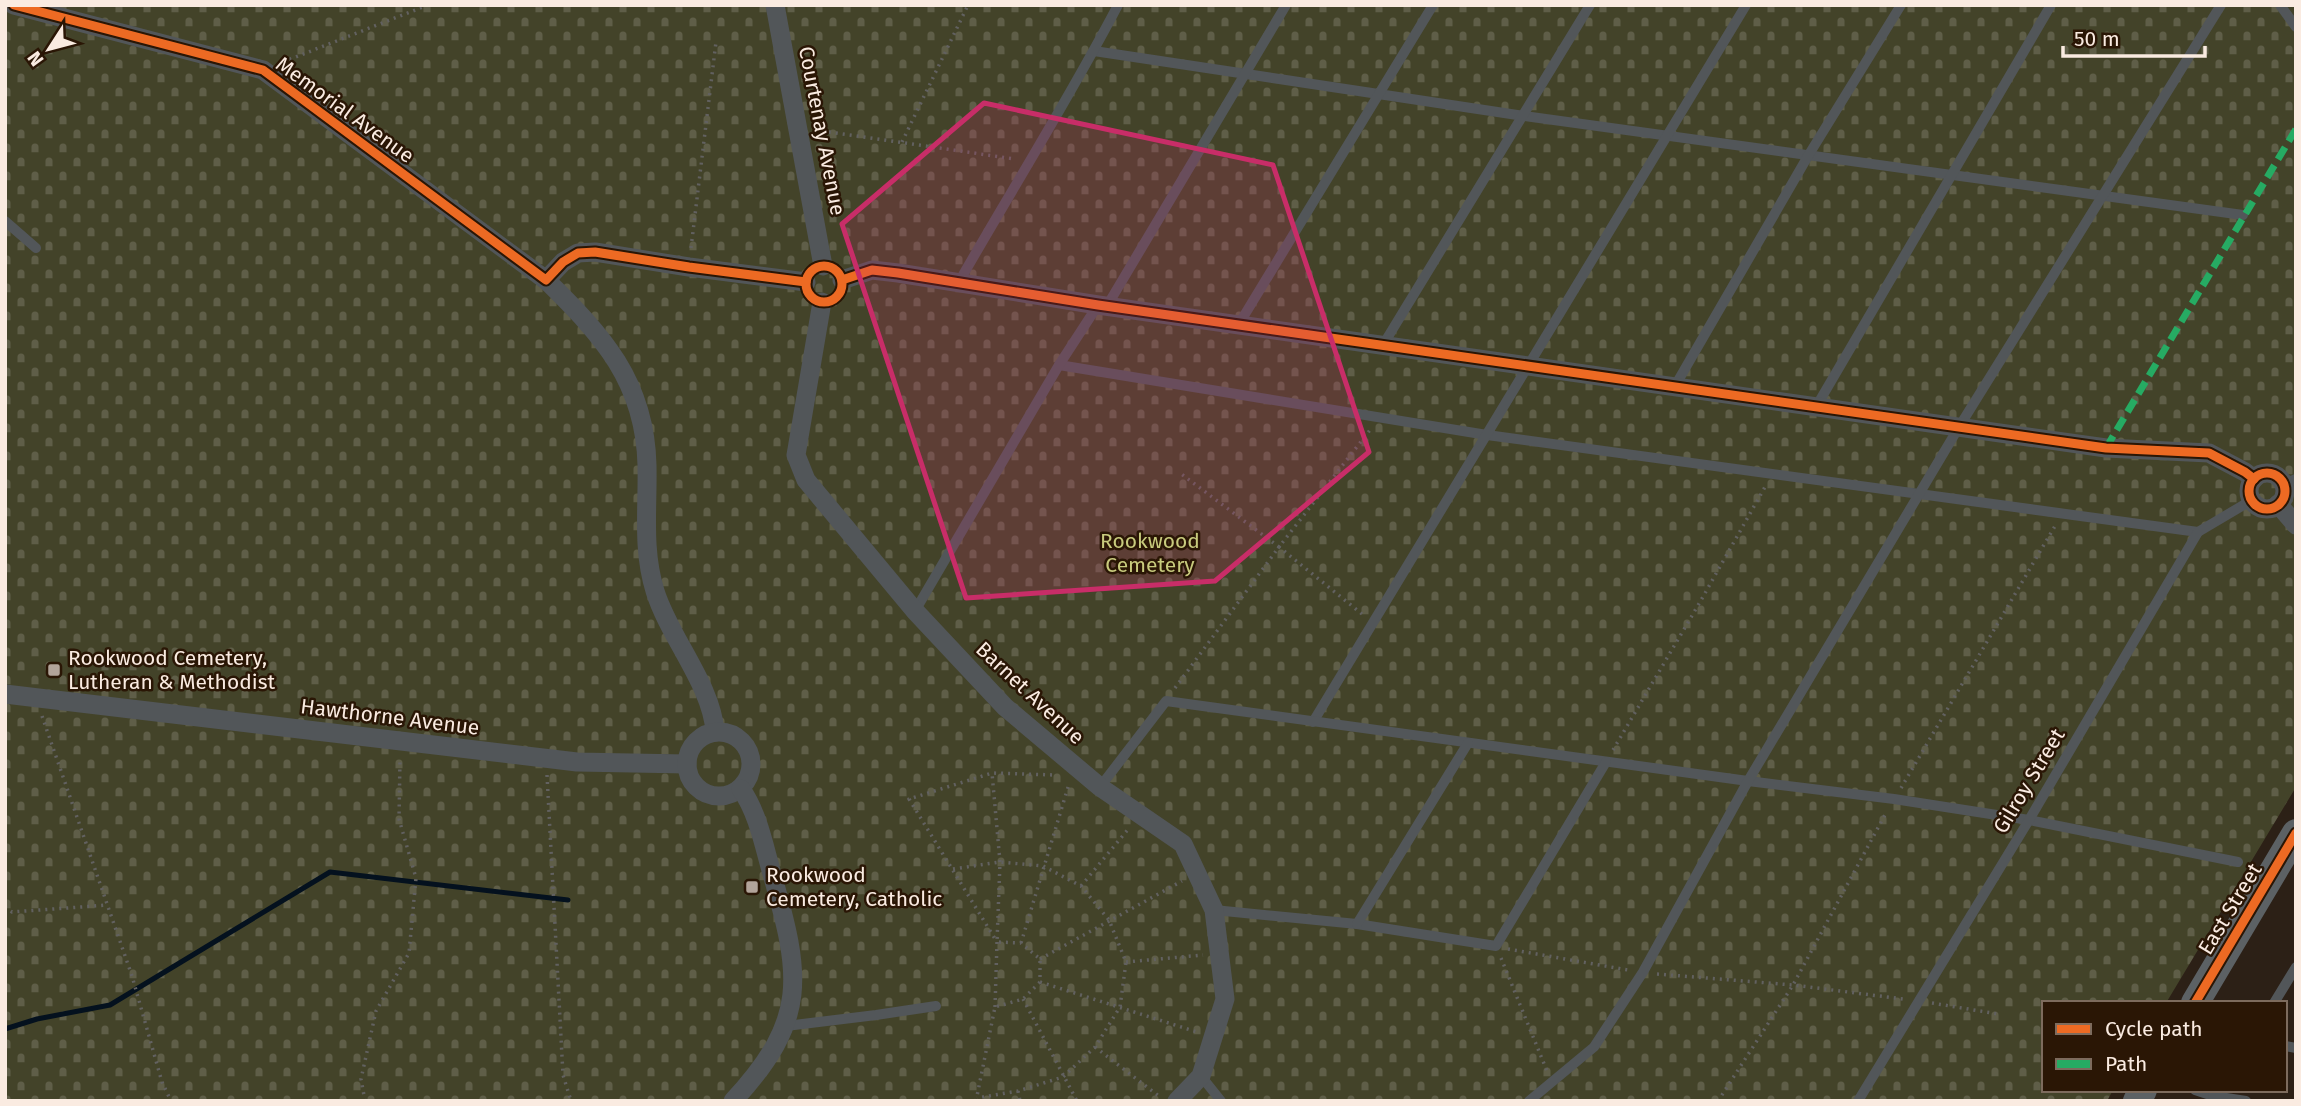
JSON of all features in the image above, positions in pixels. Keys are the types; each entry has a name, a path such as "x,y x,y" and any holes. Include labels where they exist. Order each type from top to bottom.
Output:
{"main road":[{"name":"East Street","path":"2196,1001 2296,833"}],"street":[{"name":"Memorial Avenue","path":"14,5 262,70 546,280 594,329 620,366 633,393 641,419 646,455 645,531 650,576 665,618 706,697 715,732"},
{"name":"Courtenay Avenue","path":"775,5 823,266"},
{"path":"546,280 563,262 578,253 586,252 806,282"},
{"path":"823,266 836,271 842,280 841,290 832,301 822,302 810,295 806,282 813,270 823,266"},
{"path":"842,280 872,270 1102,306 2106,448 2209,453 2254,479"},
{"name":"Barnet Avenue","path":"822,302 796,455 806,480 915,611 1005,707 1100,787 1183,844 1213,910 1225,999 1201,1076 1177,1101"},
{"path":"2270,474 2289,481 2278,504 2264,508 2255,504 2252,499 2249,489 2254,479 2258,475 2270,474"},
{"path":"2278,504 2296,525"},
{"name":"Hawthorne Avenue","path":"5,694 546,759 687,764"},
{"path":"723,732 739,738 749,751 752,767 741,789 734,794 718,797 702,792 691,780 687,764 690,749 695,743 708,734 723,732"},
{"path":"733,1101 767,1061 786,1026 793,988 791,945 752,807 741,789"}],"lane":[{"path":"960,282 1118,5"},
{"path":"915,611 1059,365 1102,306 1286,5"},
{"path":"1239,324 1433,5"},
{"path":"1383,345 1590,5"},
{"path":"1313,722 1746,5"},
{"path":"1675,386 1808,156 1901,5"},
{"path":"1816,407 2052,5"},
{"path":"1530,1101 1594,1047 1643,972 1748,782 1959,427 2221,5"},
{"path":"2280,5 2296,27"},
{"path":"1094,51 1524,116 2243,215"},
{"path":"5,221 36,248"},
{"path":"1059,365 1487,435 2198,532"},
{"name":"Gilroy Street","path":"1858,1101 2029,820 2198,532 2252,499"},
{"path":"1100,787 1166,701 1748,782 1894,799 2029,820 2238,862"},
{"path":"1357,924 1468,743"},
{"path":"1213,910 1357,924 1496,946 1606,762"},
{"path":"2276,1001 2291,983 2296,968"},
{"path":"786,1026 936,1006"},
{"path":"1201,1076 1221,1101"},
{"path":"2215,1093 2246,1101"}],"path":[{"path":"262,70 428,5"},
{"path":"902,142 968,5"},
{"path":"689,267 716,42"},
{"path":"797,128 1028,161"},
{"path":"1166,701 1279,547 1380,417"},
{"path":"1180,473 1373,622"},
{"path":"1606,762 1772,473"},
{"path":"36,698 132,976 162,1082 171,1101"},
{"path":"365,1101 361,1079 376,1011 409,953 415,893 416,878 399,819 400,741"},
{"path":"546,759 564,1075 571,1101"},
{"path":"953,869 1000,862 1043,866 1081,886 1109,920 1126,962 1119,1007 1095,1047 1063,1077 976,1100 995,1007 1000,862 992,774"},
{"path":"997,942 909,799 992,774 1061,775"},
{"path":"1021,943 1070,778 1100,787"},
{"path":"1081,886 1140,815"},
{"path":"1040,959 1196,873"},
{"path":"5,907 12,912 108,905"},
{"path":"995,1007 1023,999 1040,982 1040,959 1021,943 997,942"},
{"path":"1496,946 1643,972 1793,985 1998,1013"},
{"path":"1496,946 1552,1084"},
{"path":"1126,962 1219,954"},
{"path":"1040,982 1213,1037"},
{"path":"1023,999 1077,1101"},
{"path":"1095,1047 1165,1101"},
{"path":"1018,1091 1020,1101"}],"highlighted area":[{"path":"984,103 1273,165 1369,452 1215,581 966,598 842,224"}],"green space":[{"name":"Rookwood Cemetery","path":"5,5 2296,5 2296,787 2167,1001 2042,1001 2042,1092 2112,1092 2107,1101 5,1101"}],"waterway":[{"path":"5,1029 37,1019 110,1005 330,872 568,900"}],"marked path":[{"path":"2106,448 2296,129"}],"cycle path":[{"path":"14,5 263,70 546,280 563,262 578,253 595,252 806,282"},
{"path":"824,266 837,271 842,284 837,297 824,302 811,297 806,284 811,271 824,266"},
{"path":"842,280 872,270 898,273 1098,305 2106,448 2209,453 2254,479"},
{"path":"2267,473 2279,479 2285,491 2279,503 2267,509 2255,503 2249,491 2255,479 2267,473"},
{"path":"2196,1001 2296,833"}],"place":[{"name":"Rookwood Cemetery, Lutheran & Methodist","path":"54,670"},
{"name":"Rookwood Cemetery, Catholic","path":"752,887"}]}
